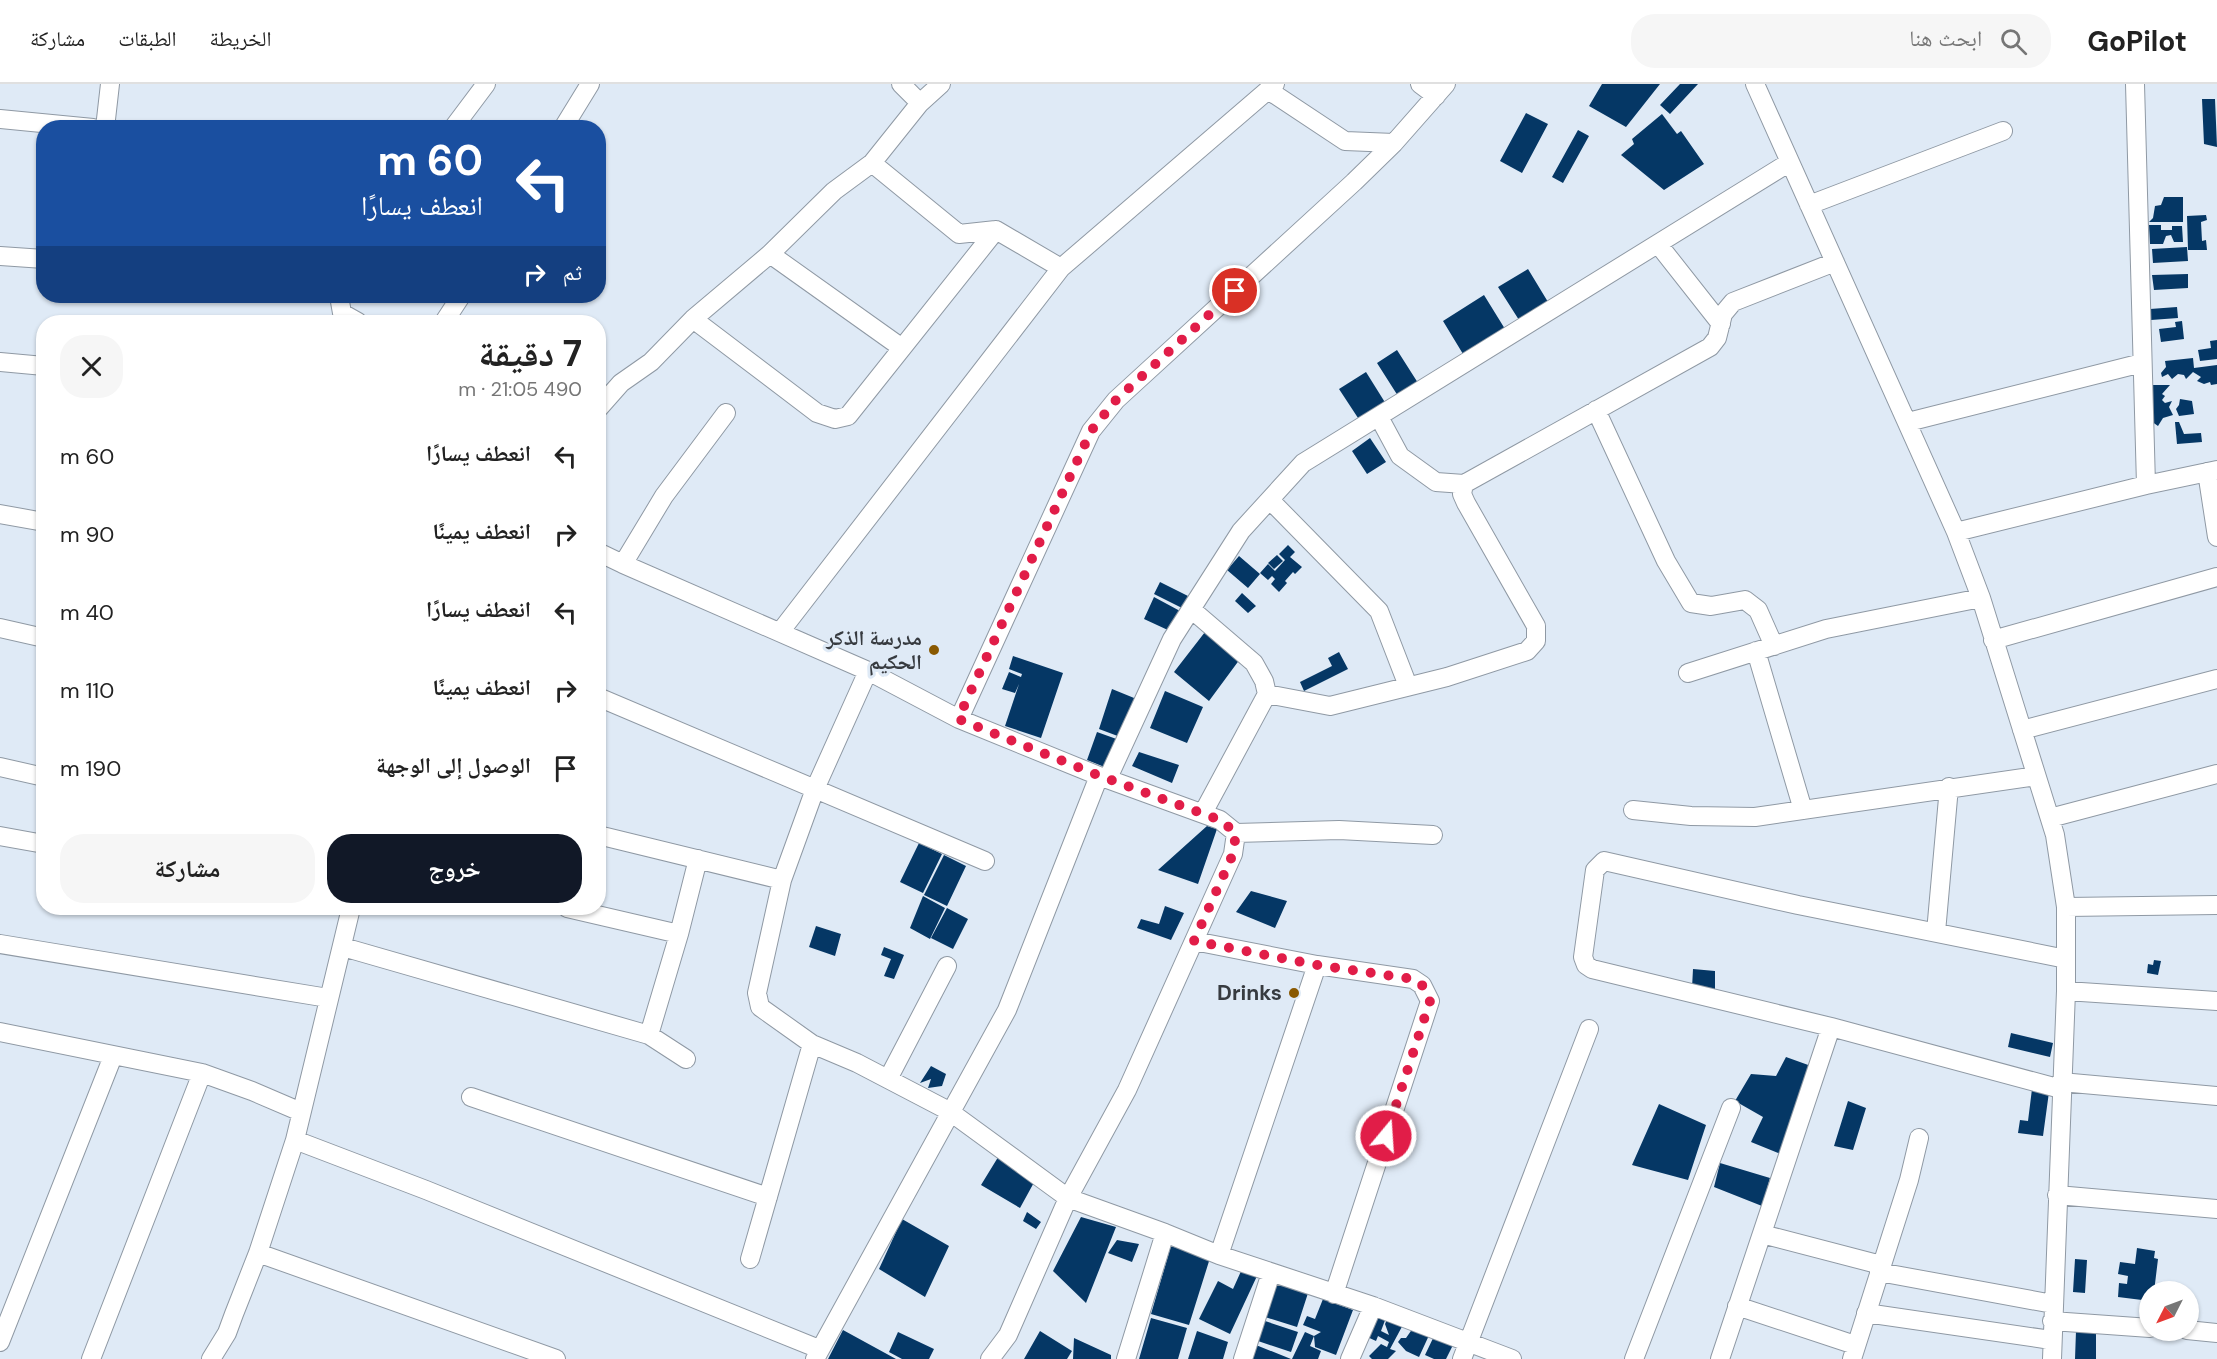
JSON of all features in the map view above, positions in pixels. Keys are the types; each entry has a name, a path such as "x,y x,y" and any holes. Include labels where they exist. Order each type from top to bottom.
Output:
{"street":[{"path":"106,120 110,84"},
{"path":"459,120 486,84"},
{"path":"568,120 590,84"},
{"path":"901,84 920,103"},
{"path":"606,400 621,383 651,362 693,319 770,254 834,191 872,163 920,103 941,84"},
{"path":"958,719 1091,431 1116,400 1394,143 1441,90 1420,84"},
{"path":"1755,84 1956,531 1981,598 2055,835 2066,907 2066,991 2052,1359"},
{"path":"2135,84 2146,485"},
{"path":"780,632 1061,268 1272,87 1345,141 1394,143"},
{"path":"0,119 36,122"},
{"path":"1809,205 2003,131"},
{"path":"295,1140 437,1195 817,1354 1006,1010 1104,777 1172,639 1242,531 1303,463 1790,162"},
{"path":"872,163 959,234 996,230 1061,268"},
{"path":"693,319 817,413 835,419 848,416 996,230"},
{"path":"1658,244 1721,324"},
{"path":"770,254 902,348"},
{"path":"0,256 36,258"},
{"path":"1379,417 1400,456 1436,482 1464,484 1710,347 1717,338 1723,314 1733,302 1835,262"},
{"path":"0,362 36,365"},
{"path":"1908,422 2142,363"},
{"path":"1596,410 1666,561 1691,603 1710,606 1745,600 1758,610 1774,646"},
{"path":"623,564 663,496 726,413"},
{"path":"1956,531 2212,471 2217,537"},
{"path":"1267,694 1330,706 1447,677 1527,651 1536,641 1536,626 1466,503 1462,494 1464,484"},
{"path":"1270,500 1379,611 1408,686"},
{"path":"0,514 36,521"},
{"path":"606,556 868,671 958,719 1104,777 1203,813 1220,820 1236,833 1339,830 1433,835"},
{"path":"1994,640 2217,577"},
{"path":"1688,674 1826,629 1981,598"},
{"path":"1191,609 1254,663 1264,681 1267,694 1203,813"},
{"path":"0,628 36,636"},
{"path":"1756,651 1803,810"},
{"path":"868,671 815,789 782,880 757,993 760,1007 812,1044 856,1063 949,1112 1068,1198 1220,1255 1373,1306 1466,1351 1512,1359"},
{"path":"2022,730 2217,679"},
{"path":"606,701 985,861"},
{"path":"0,767 36,775"},
{"path":"2050,818 2217,774"},
{"path":"1633,810 1691,816 1744,817 2037,776"},
{"path":"1936,932 1949,787"},
{"path":"990,1359 1008,1335 1068,1198 1127,1090 1233,854 1236,833"},
{"path":"0,836 36,843"},
{"path":"606,837 782,880"},
{"path":"649,1035 698,859"},
{"path":"2066,959 1798,905 1604,861 1595,870 1583,957 1586,965 1592,969 2061,1085 2217,1096"},
{"path":"2066,907 2217,905"},
{"path":"211,1359 227,1333 258,1253 295,1140 350,915"},
{"path":"597,915 678,934"},
{"path":"1194,941 1317,965 1413,979 1422,985 1430,1001 1334,1294"},
{"path":"0,944 328,998"},
{"path":"343,947 649,1035 686,1059"},
{"path":"1220,1255 1317,965"},
{"path":"888,1079 947,966"},
{"path":"2066,991 2217,1001"},
{"path":"1720,1359 1832,1027"},
{"path":"1466,1351 1589,1029"},
{"path":"0,1033 202,1073 301,1112"},
{"path":"750,1259 812,1044"},
{"path":"0,1342 113,1056"},
{"path":"91,1359 202,1073"},
{"path":"471,1097 768,1197"},
{"path":"1634,1359 1731,1108"},
{"path":"1737,1306 1853,1352 1909,1180 1919,1138"},
{"path":"2057,1195 2217,1209"},
{"path":"1126,1359 1165,1233"},
{"path":"1762,1234 1880,1268 2053,1312 2139,1326"},
{"path":"258,1253 556,1359"},
{"path":"1243,1359 1271,1273"},
{"path":"1350,1359 1373,1306"},
{"path":"1866,1313 2051,1340"},
{"path":"2199,1331 2217,1333"}],"building":[{"path":"1602,84 1660,84 1626,127 1589,106"},
{"path":"1680,84 1698,84 1670,114 1660,105"},
{"path":"2202,99 2215,99 2217,147 2204,144"},
{"path":"1526,113 1548,124 1522,173 1500,161"},
{"path":"1662,114 1677,134 1681,131 1704,164 1664,190 1621,155 1634,144 1632,139"},
{"path":"1578,130 1589,136 1563,183 1552,177"},
{"path":"2164,197 2183,197 2183,222 2149,222 2153,218 2155,206 2161,205"},
{"path":"2206,215 2207,220 2201,222 2202,241 2206,240 2207,250 2188,250 2187,216"},
{"path":"2149,225 2161,225 2161,230 2172,230 2172,226 2182,226 2183,242 2174,242 2171,235 2166,236 2163,244 2150,244"},
{"path":"2187,247 2188,261 2153,263 2152,249"},
{"path":"1528,269 1548,302 1519,320 1498,287"},
{"path":"2188,274 2188,288 2154,290 2152,275"},
{"path":"1484,295 1505,329 1463,354 1443,321"},
{"path":"2177,307 2178,318 2151,320 2150,309"},
{"path":"2182,321 2184,339 2161,342 2159,329 2176,327 2175,322"},
{"path":"2217,340 2217,359 2200,361 2198,350 2211,348 2210,341"},
{"path":"1397,350 1418,383 1398,396 1377,363"},
{"path":"2193,358 2194,368 2217,365 2217,384 2211,385 2210,382 2204,384 2197,381 2201,377 2193,372 2186,379 2184,375 2178,374 2172,379 2168,374 2162,377 2161,373 2166,367 2165,361"},
{"path":"1366,372 1386,404 1360,421 1339,389"},
{"path":"2148,385 2170,385 2162,394 2165,396 2162,400 2165,403 2172,401 2169,407 2173,415 2163,418 2158,426 2148,419"},
{"path":"2180,399 2192,401 2194,414 2179,416 2176,409"},
{"path":"2175,422 2179,422 2184,434 2201,433 2202,442 2177,444"},
{"path":"1370,438 1386,462 1367,474 1352,451"},
{"path":"1288,545 1295,552 1290,557 1302,567 1295,574 1293,572 1279,592 1271,584 1275,579 1272,576 1268,580 1260,573 1268,564 1275,571 1285,560 1279,554"},
{"path":"1277,555 1283,561 1274,569 1268,563"},
{"path":"1239,556 1260,574 1248,588 1227,570"},
{"path":"1160,582 1188,596 1182,608 1154,594"},
{"path":"1242,593 1256,606 1248,613 1235,601"},
{"path":"1154,597 1180,611 1170,631 1144,619"},
{"path":"1205,632 1240,659 1209,701 1174,672"},
{"path":"1339,652 1348,669 1304,691 1300,682 1332,666 1328,658"},
{"path":"1013,656 1063,673 1041,738 1005,726 1019,684 1015,693 1002,689 1009,672 1021,677 1022,674 1009,669"},
{"path":"1112,689 1139,700 1123,738 1099,729"},
{"path":"1165,691 1203,707 1187,743 1150,728"},
{"path":"1097,732 1122,741 1112,770 1087,760"},
{"path":"1139,752 1179,765 1172,783 1132,766"},
{"path":"1207,826 1217,829 1198,884 1158,870"},
{"path":"919,843 942,854 923,893 900,882"},
{"path":"944,855 966,866 947,906 924,895"},
{"path":"1251,891 1287,901 1275,928 1236,912"},
{"path":"923,896 945,908 930,939 910,928"},
{"path":"1165,906 1184,913 1171,940 1137,928 1141,919 1159,924"},
{"path":"947,908 968,919 953,949 931,938"},
{"path":"816,926 841,934 835,956 809,947"},
{"path":"884,947 904,955 894,979 884,976 891,959 881,955"},
{"path":"2154,960 2161,961 2158,975 2147,973 2148,964 2153,965"},
{"path":"1693,969 1715,971 1715,992 1692,988"},
{"path":"2011,1033 2053,1043 2050,1057 2008,1047"},
{"path":"1786,1057 1811,1066 1783,1155 1751,1142 1763,1117 1735,1101 1751,1074 1776,1076"},
{"path":"931,1066 946,1074 942,1086 928,1088 931,1079 920,1083"},
{"path":"2032,1089 2049,1092 2043,1136 2018,1133 2020,1120 2028,1121"},
{"path":"1848,1101 1866,1108 1853,1150 1834,1146"},
{"path":"1659,1104 1706,1125 1688,1180 1632,1165"},
{"path":"1000,1154 1037,1177 1020,1208 981,1185"},
{"path":"1720,1163 1770,1178 1762,1206 1714,1187"},
{"path":"1027,1212 1041,1222 1036,1229 1023,1221"},
{"path":"1081,1217 1116,1227 1086,1303 1053,1271"},
{"path":"902,1219 949,1246 925,1297 879,1269"},
{"path":"1117,1240 1139,1244 1132,1262 1108,1253"},
{"path":"1171,1246 1210,1258 1189,1325 1151,1314"},
{"path":"2137,1248 2155,1251 2154,1258 2158,1259 2155,1281 2139,1281 2139,1300 2118,1297 2119,1283 2127,1284 2128,1276 2118,1274 2120,1262 2135,1264"},
{"path":"2075,1259 2087,1260 2085,1293 2073,1292"},
{"path":"1242,1269 1257,1276 1230,1334 1199,1319 1218,1281 1233,1289"},
{"path":"1274,1278 1309,1290 1297,1327 1262,1316"},
{"path":"1323,1299 1353,1310 1336,1355 1315,1347 1314,1336 1321,1332 1303,1325 1307,1316 1315,1319"},
{"path":"1374,1310 1387,1315 1381,1331 1389,1335 1385,1324 1390,1313 1405,1321 1390,1349 1396,1351 1388,1359 1372,1359 1369,1356 1381,1344 1387,1347 1389,1342 1378,1336 1376,1341 1363,1335"},
{"path":"1151,1318 1187,1328 1178,1359 1139,1359"},
{"path":"1262,1320 1298,1332 1291,1352 1255,1340"},
{"path":"1413,1328 1431,1331 1419,1357 1406,1351 1398,1342 1401,1338 1406,1338"},
{"path":"843,1330 896,1359 828,1359"},
{"path":"1040,1331 1072,1351 1067,1359 1024,1359"},
{"path":"1197,1331 1228,1342 1223,1359 1188,1359"},
{"path":"2076,1331 2096,1331 2096,1359 2075,1359"},
{"path":"898,1332 934,1349 929,1359 902,1359 889,1352"},
{"path":"1305,1332 1314,1336 1310,1346 1321,1351 1318,1359 1292,1359"},
{"path":"1436,1332 1455,1341 1446,1359 1434,1359 1425,1355"},
{"path":"1074,1338 1111,1355 1111,1359 1073,1359"},
{"path":"1251,1343 1291,1359 1245,1359"}],"place":[{"name":"مدرسة الذكر الحكيم","path":"934,650"},
{"name":"Drinks","path":"1294,993"}],"route":[{"path":"1235,291 1116,400 1091,431 958,719 1100,776 1220,820 1236,833 1233,854 1194,941 1317,965 1413,979 1422,985 1430,1001 1386,1136"}]}
